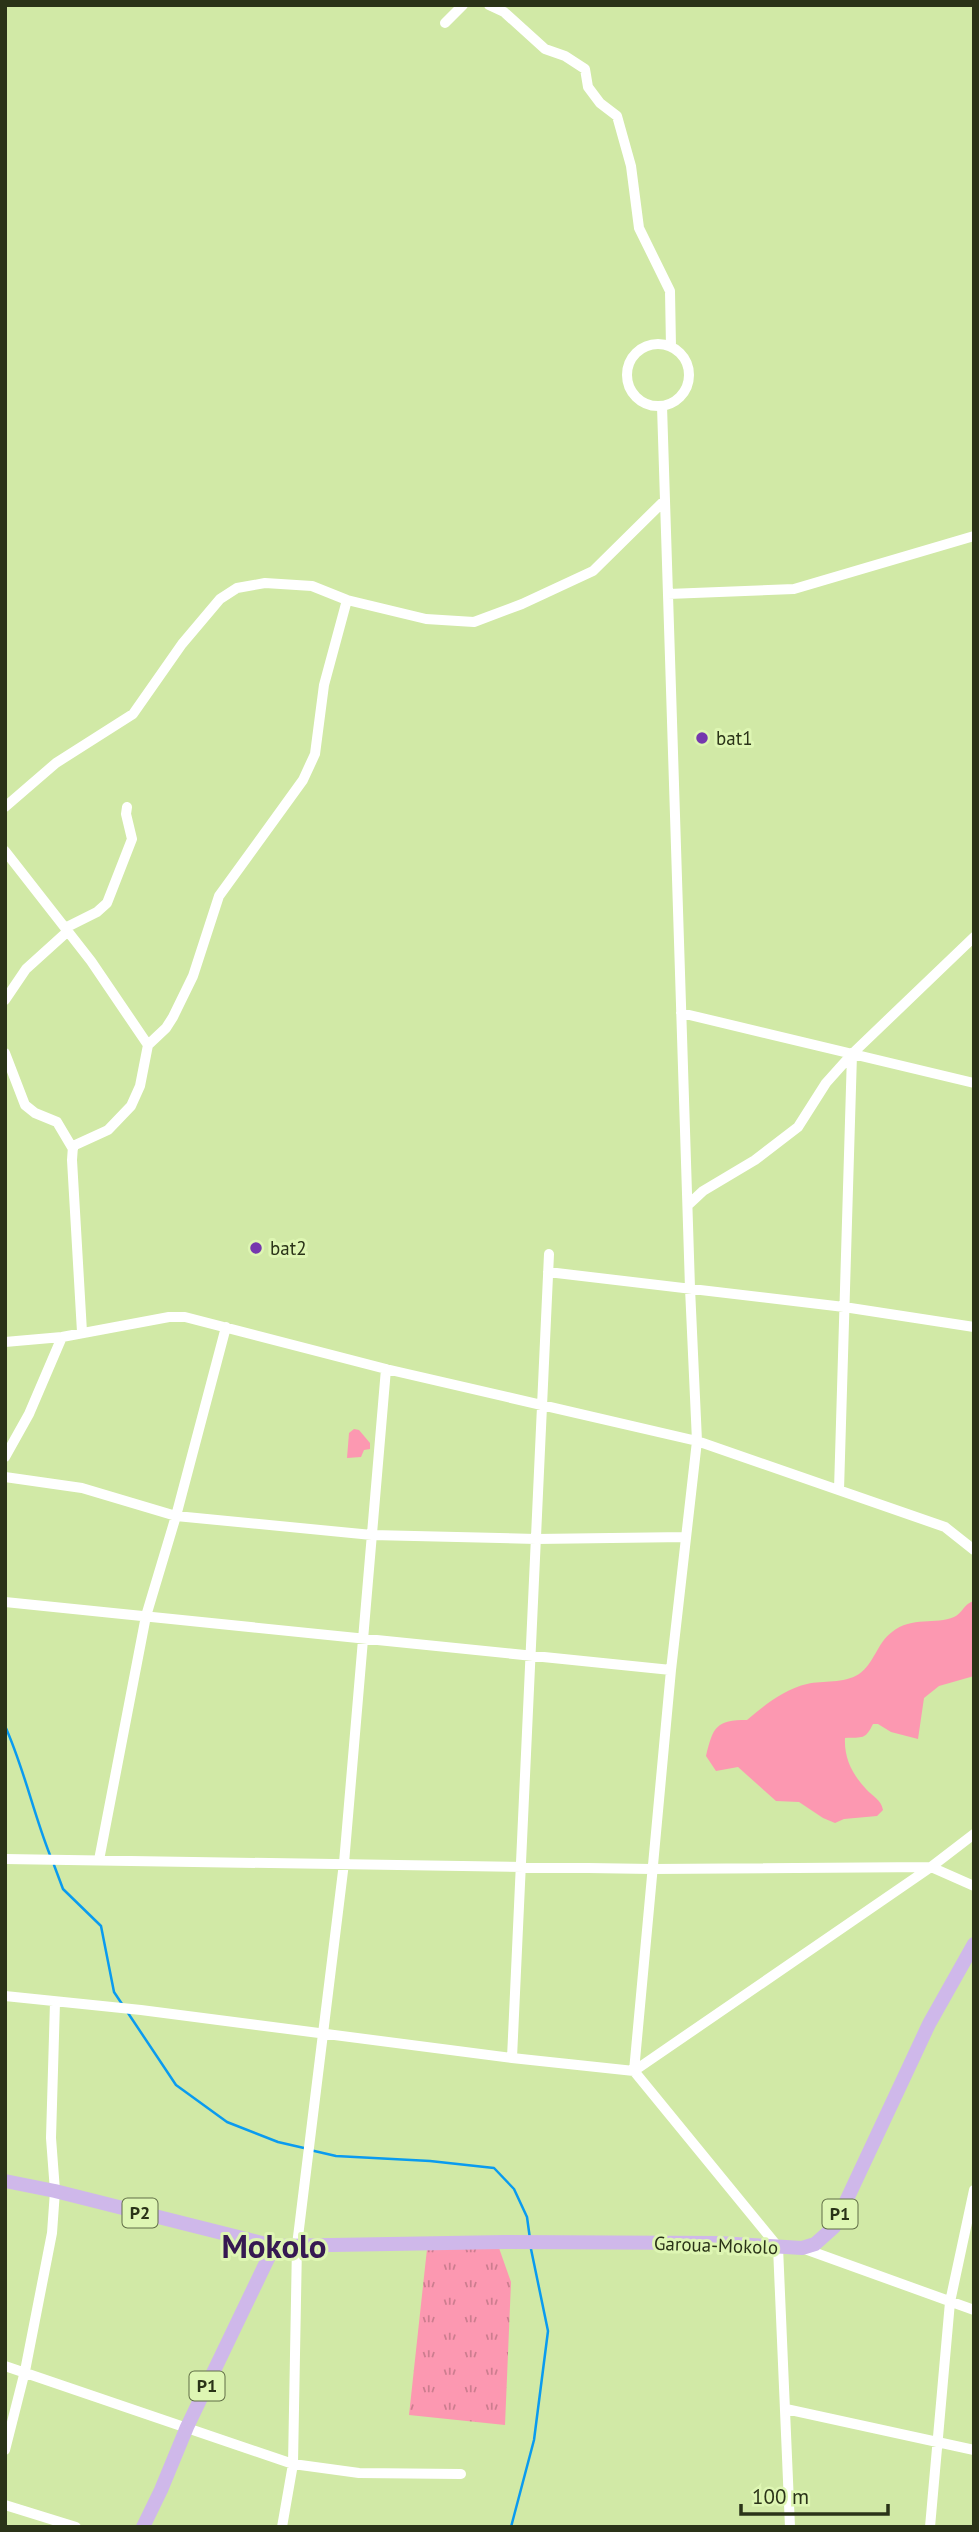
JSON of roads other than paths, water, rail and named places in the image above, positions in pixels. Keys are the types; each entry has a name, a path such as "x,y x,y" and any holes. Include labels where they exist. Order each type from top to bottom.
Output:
{"main road":[{"name":"Garoua-Mokolo","path":"274,2246 505,2242 719,2243 802,2248 815,2244 834,2227 929,2024 974,1944"},
{"name":"P2","path":"5,2181 274,2246"},
{"name":"P1","path":"143,2527 187,2427 274,2246"}],"street":[{"path":"445,23 463,5"},
{"path":"489,5 503,12 545,49 565,56 585,69 589,87 600,103 617,117 631,166 639,228 670,291 670,347"},
{"path":"659,344 670,347 681,354 687,364 689,376 686,388 679,398 662,406 645,403 635,396 628,386 626,374 629,362 636,352 647,346 659,344"},
{"path":"662,406 697,1441 671,1671 634,2071 778,2247 790,2527"},
{"path":"5,807 56,763 133,714 182,644 228,593 249,584 289,583 312,586 347,600 426,619 474,622 522,604 593,571 665,500"},
{"path":"668,594 794,589 974,536"},
{"path":"72,1149 75,1144 108,1130 131,1106 141,1086 148,1045 166,1028 193,976 223,890 241,869 303,780 314,754 324,685 347,600"},
{"path":"5,1000 26,969 66,929 97,912 107,903 132,839 127,807"},
{"path":"5,851 112,990 148,1045"},
{"path":"688,1205 703,1191 755,1160 798,1128 826,1083 852,1054 974,937"},
{"path":"681,1013 974,1083"},
{"path":"5,1054 25,1105 34,1113 57,1122 72,1149 82,1332"},
{"path":"839,1490 852,1054"},
{"path":"512,2058 549,1254"},
{"path":"548,1272 844,1307 974,1327"},
{"path":"5,1342 62,1337 175,1316 226,1326 386,1369 697,1441 945,1527 974,1550"},
{"path":"99,1860 146,1616 176,1516 226,1326"},
{"path":"5,1457 29,1414 62,1337"},
{"path":"282,2527 293,2464 297,2245 344,1863 386,1369"},
{"path":"5,1477 82,1488 176,1516 372,1535 536,1539 686,1537"},
{"path":"5,1602 671,1671"},
{"path":"5,1996 141,2010 634,2071 931,1867 974,1834"},
{"path":"5,1859 652,1869 931,1867 974,1886"},
{"path":"5,2450 25,2371 49,2255 55,2191 51,2138 55,2002"},
{"path":"930,2527 950,2302 974,2190"},
{"path":"802,2248 974,2310"},
{"path":"5,2366 293,2464 359,2473 461,2473"},
{"path":"786,2409 974,2450"},
{"path":"5,2505 76,2527"}],"waterway":[{"path":"5,1726 50,1855"},
{"path":"54,1865 63,1889 101,1926 114,1992 122,2004"},
{"path":"128,2013 176,2085 227,2122 278,2142 304,2148"},
{"path":"310,2150 336,2156 430,2161 494,2168 514,2189 527,2217 530,2239"},
{"path":"511,2527 534,2440 548,2331 531,2249"}],"place":[{"name":"bat1","path":"702,738"},
{"name":"bat2","path":"256,1248"}],"district":[{"name":"Mokolo","path":"274,2246"}]}
